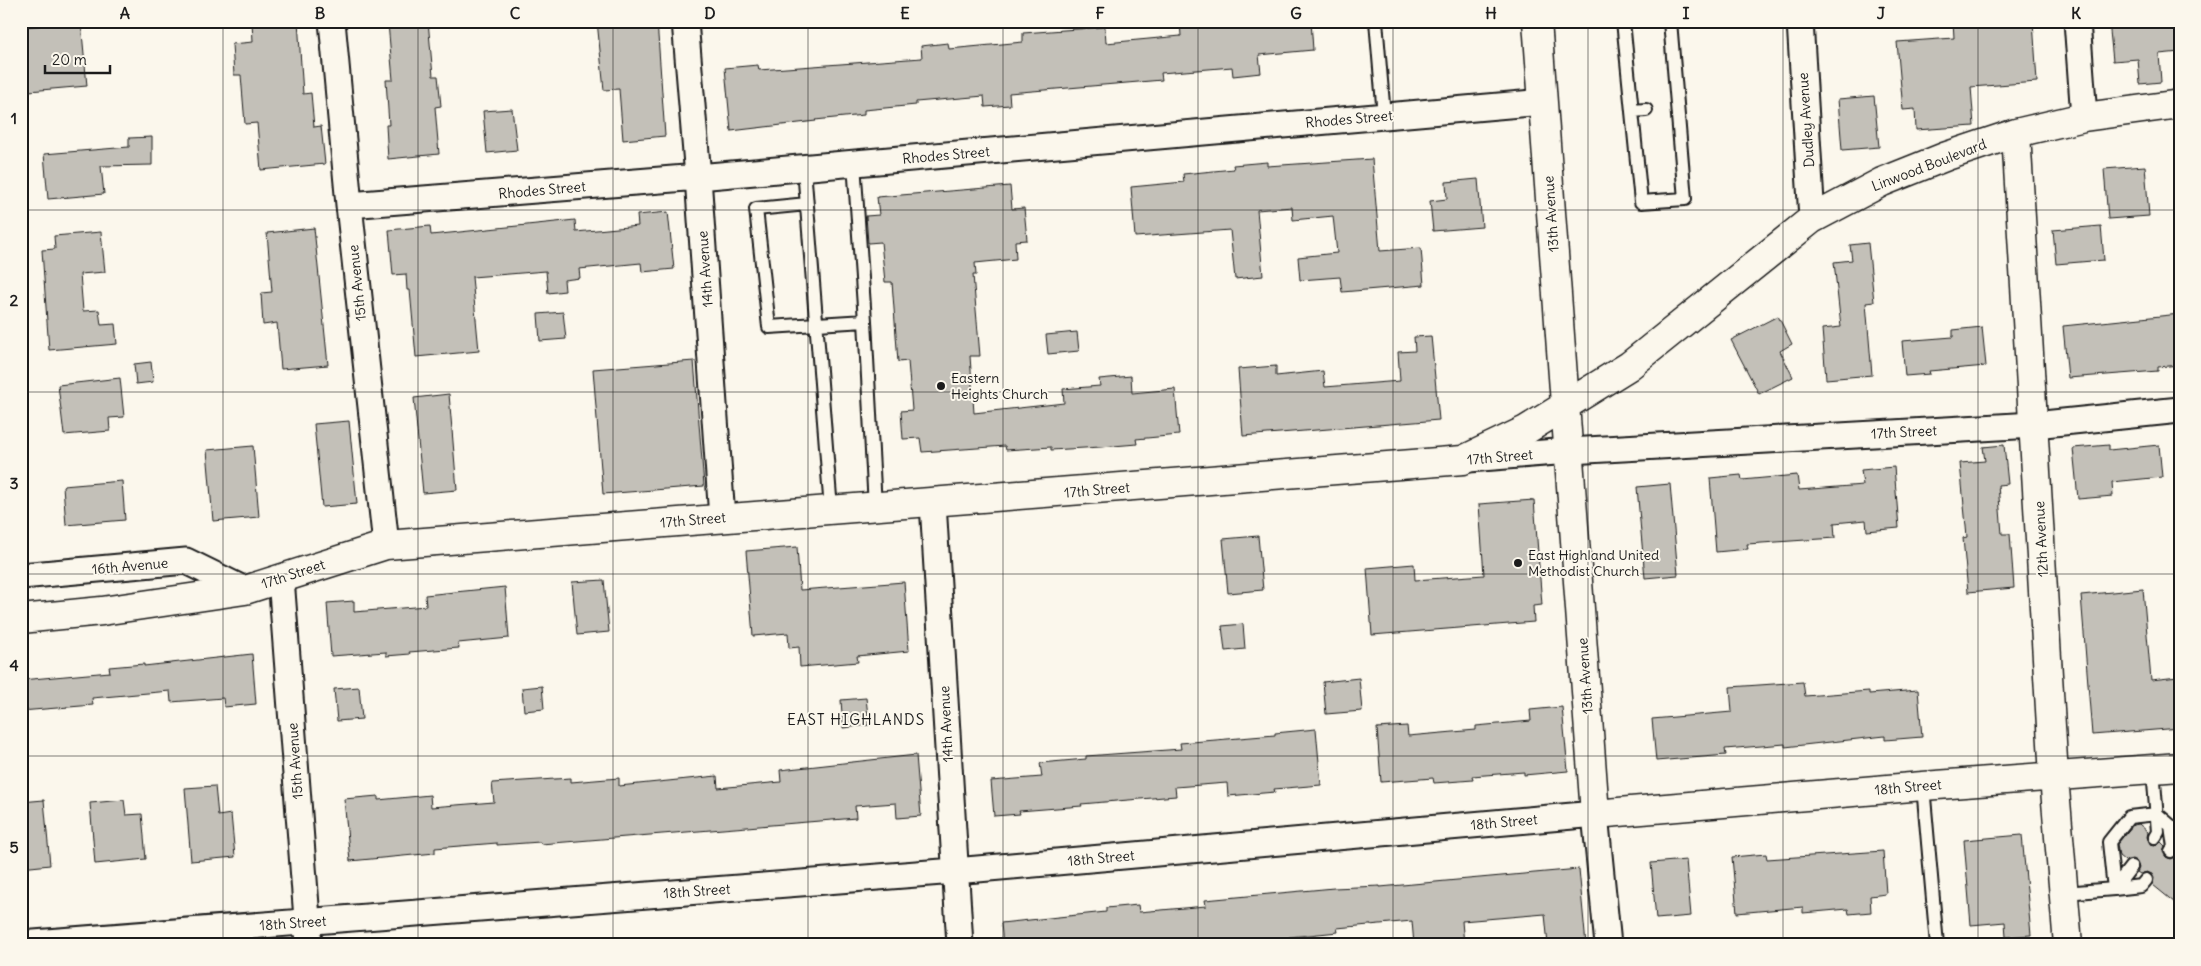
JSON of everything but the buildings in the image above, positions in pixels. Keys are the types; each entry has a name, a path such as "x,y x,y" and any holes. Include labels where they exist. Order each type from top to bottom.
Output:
{"street":[{"name":"15th Avenue","path":"332,21 349,205 386,545"},
{"name":"14th Avenue","path":"685,21 722,518"},
{"name":"13th Avenue","path":"1537,21 1595,814 1608,945"},
{"name":"Dudley Avenue","path":"1800,21 1812,219"},
{"path":"2078,21 2084,117"},
{"name":"Rhodes Street","path":"349,205 804,168 1543,102"},
{"name":"Linwood Boulevard","path":"1565,406 1629,366 1812,219 1882,182 1947,156 2016,133 2084,117 2180,104"},
{"name":"12th Avenue","path":"2016,133 2054,776 2068,945"},
{"path":"1463,460 1526,430 1565,406"},
{"name":"17th Street","path":"21,619 102,611 245,590 386,545 1568,452 2034,425 2180,410"},
{"name":"14th Avenue","path":"933,503 960,945"},
{"name":"16th Avenue","path":"22,572 186,561 245,590"},
{"name":"15th Avenue","path":"281,578 308,933"},
{"name":"18th Street","path":"21,944 308,933 955,871 1595,814 1923,786 2167,768"}],"lane":[{"path":"1376,21 1384,116"},
{"path":"1624,21 1635,140 1644,166 1641,202 1685,199 1678,162 1670,21"},
{"path":"1632,111 1646,110"},
{"path":"1635,140 1648,138"},
{"path":"854,163 875,507"},
{"path":"804,168 818,324 831,510"},
{"path":"807,204 756,209 769,327 865,321"},
{"path":"2155,837 2158,832 2157,814 2167,768"},
{"path":"1923,786 1937,945"},
{"path":"2114,889 2109,842 2129,817 2157,814 2171,826 2174,847 2171,851"},
{"path":"2114,889 2131,867"},
{"path":"2064,893 2141,886 2146,880"}],"place":[{"name":"Eastern Heights Church","path":"941,386"},
{"name":"East Highland United Methodist Church","path":"1518,563"}],"district":[{"name":"EAST HIGHLANDS","path":"856,720"}]}
